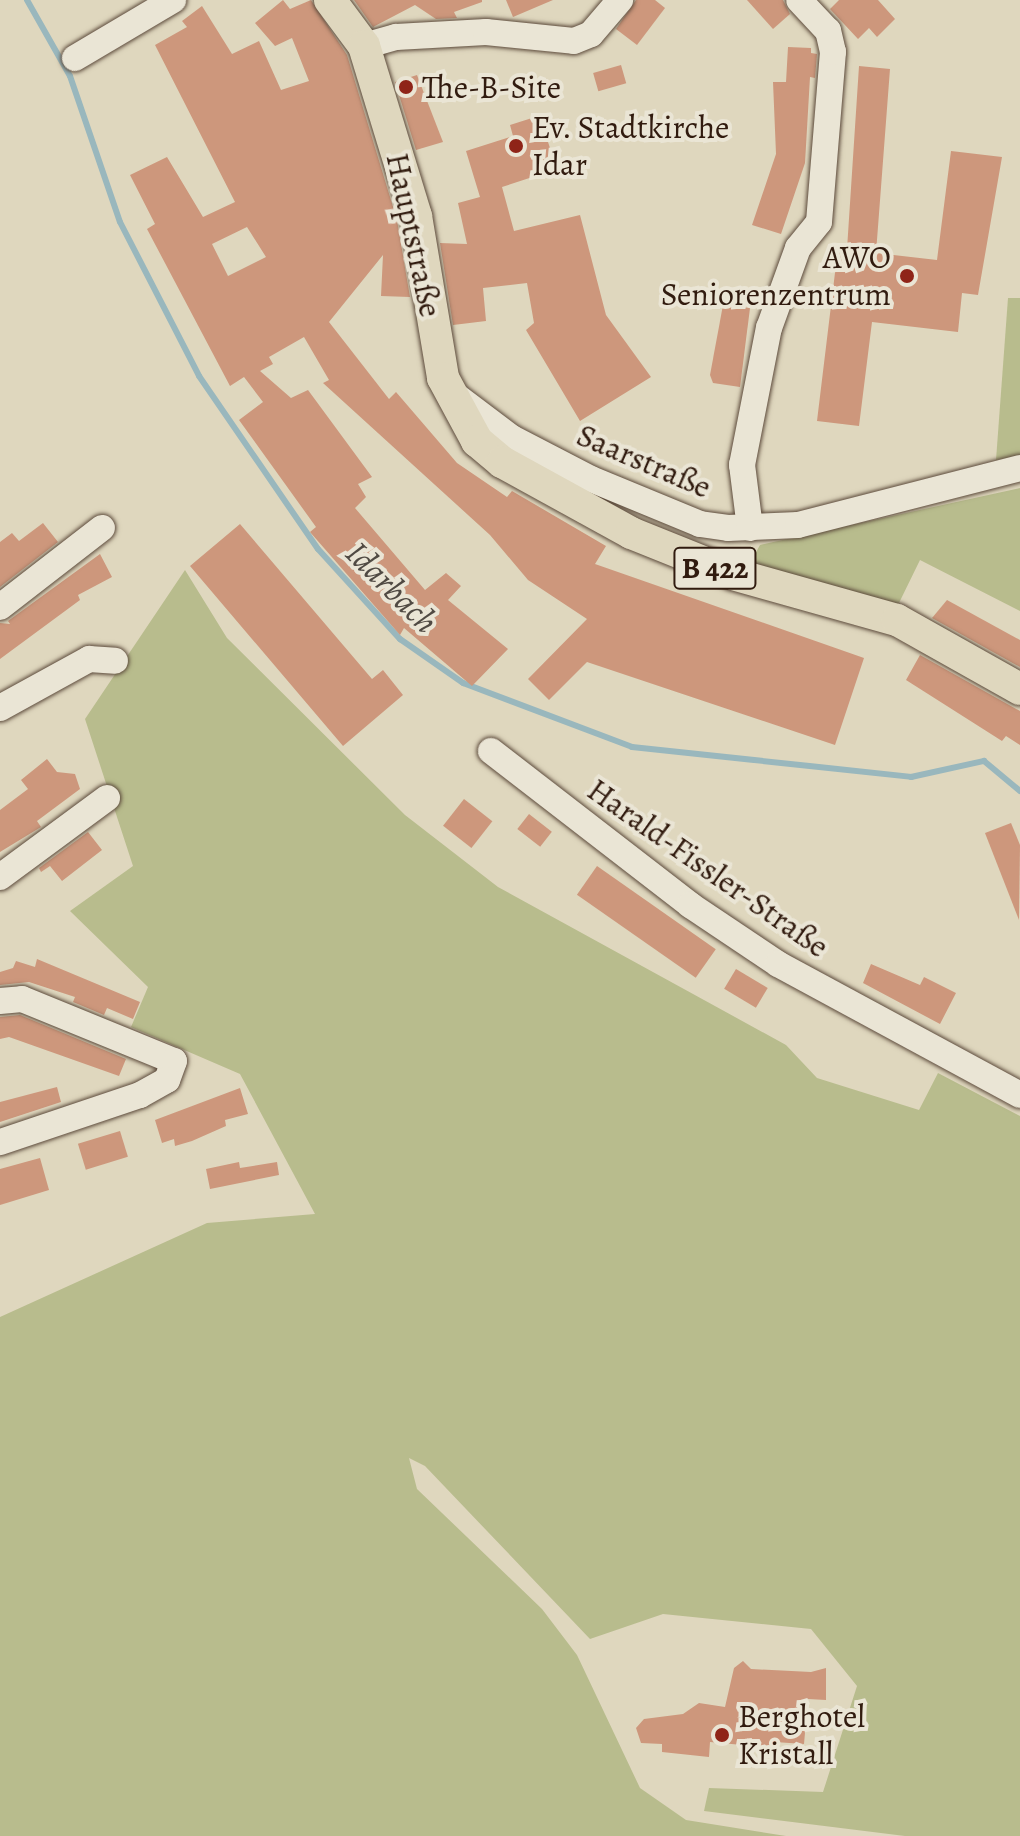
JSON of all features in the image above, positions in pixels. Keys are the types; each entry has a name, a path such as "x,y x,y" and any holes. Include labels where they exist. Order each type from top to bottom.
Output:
{"main road":[{"name":"Hauptstraße","path":"330,0 364,46 416,216 446,389"},
{"name":"B 422","path":"446,389 485,448 585,509 688,558 897,620 1020,689"}],"street":[{"path":"75,58 173,0"},
{"path":"364,46 396,37 486,32 574,41 591,34 620,0"},
{"path":"750,528 742,465 769,328 798,248 819,222 833,52 828,31 799,0"},
{"name":"Saarstraße","path":"446,389 512,438 591,479 700,524 750,528 798,525 1020,468"},
{"path":"0,607 102,528"},
{"path":"0,708 89,659 115,661"},
{"name":"Harald-Fissler-Straße","path":"491,751 690,905 778,964 1020,1095"},
{"path":"0,877 107,798"},
{"path":"0,1001 22,999 174,1061 167,1080 140,1095 0,1142"}],"green space":[{"path":"1008,298 1020,298 1020,455 996,460"},
{"path":"1020,488 1020,611 920,560 898,605 750,563 760,545"},
{"path":"185,570 227,638 405,815 498,887 786,1045 817,1078 919,1110 938,1073 1020,1116 1020,1836 905,1836 704,1811 709,1788 823,1792 857,1686 811,1629 663,1614 590,1639 425,1466 409,1458 417,1489 542,1609 577,1655 640,1788 686,1820 786,1836 0,1836 0,1317 207,1223 315,1214 240,1074 131,1027 148,987 70,911 133,866 85,719"}],"building":[{"path":"283,0 290,9 311,0 347,55 397,220 410,297 381,296 383,255 329,322 389,399 396,392 457,463 507,497 512,491 606,546 595,564 864,658 835,745 587,662 549,700 528,679 587,619 528,580 490,535 323,383 329,380 304,337 269,357 273,364 260,371 291,398 308,390 372,477 358,484 366,497 355,508 425,590 446,573 461,586 448,600 508,649 472,686 404,628 400,635 310,532 316,527 239,420 263,402 244,377 230,386 147,229 155,224 130,175 167,157 203,217 235,202 155,45 187,27 182,21 202,6 232,54 259,41 281,90 309,81 292,38 275,46 255,23","holes":["247,227 266,257 228,276 212,244"]},
{"path":"354,0 482,2 454,12 457,18 436,19 415,5 373,27"},
{"path":"506,0 553,0 513,17"},
{"path":"636,0 655,0 665,8 637,45 616,29"},
{"path":"747,0 783,0 790,14 773,29"},
{"path":"839,0 878,0 895,19 877,37 869,28 858,39 830,9"},
{"path":"788,47 811,48 811,53 817,54 815,78 810,77 805,163 781,234 752,225 776,154 773,82 786,82"},
{"path":"621,65 626,83 598,91 593,73"},
{"name":"AWO Seniorenzentrum","path":"859,66 890,69 876,253 937,260 951,151 1002,157 978,295 962,293 958,332 872,322 859,426 817,421 838,248 847,249"},
{"path":"417,75 443,142 416,150 395,82"},
{"path":"532,118 539,141 547,139 557,169 502,187 514,231 580,215 606,315 651,377 580,421 526,330 534,323 527,283 483,288 486,321 453,325 440,243 467,244 458,203 480,197 466,151 513,136 510,125"},
{"path":"723,305 750,308 740,387 713,383 710,375"},
{"path":"43,523 58,542 0,587 0,542 12,533 19,541"},
{"path":"240,524 372,679 383,670 403,695 343,746 190,566"},
{"path":"100,554 112,577 78,595 80,600 0,659 0,623 10,624 8,621"},
{"path":"947,600 1020,640 1020,667 932,618"},
{"path":"920,655 1020,711 1020,745 1006,736 1002,741 906,680"},
{"path":"47,759 57,772 75,774 80,789 37,821 41,827 0,852 0,810 28,789 21,780"},
{"path":"464,799 492,821 471,848 443,826"},
{"path":"529,814 552,832 540,847 517,829"},
{"path":"1011,823 1020,845 1019,920 985,833"},
{"path":"88,832 102,850 62,881 50,866 41,872 39,868"},
{"path":"597,866 716,949 696,978 577,895"},
{"path":"37,959 140,1002 133,1019 107,1008 104,1015 73,1002 75,997 29,982 0,985 0,972 13,968 16,961 35,967"},
{"path":"871,964 920,985 924,977 956,993 940,1024 863,983"},
{"path":"736,969 768,988 756,1008 724,989"},
{"path":"20,1015 126,1059 119,1076 9,1037 0,1039 0,1017"},
{"path":"57,1087 61,1102 0,1122 0,1102"},
{"path":"240,1088 248,1114 225,1120 226,1126 192,1141 175,1146 174,1139 162,1143 155,1120"},
{"path":"120,1131 128,1157 86,1170 78,1144"},
{"path":"40,1158 49,1190 0,1205 0,1169"},
{"path":"239,1162 240,1168 277,1162 279,1175 210,1189 206,1169"},
{"path":"743,1661 751,1669 811,1672 826,1668 826,1700 808,1699 804,1744 775,1742 774,1748 710,1742 709,1757 662,1752 662,1744 641,1743 636,1728 644,1719 683,1714 699,1703 725,1707 734,1668"}],"waterway":[{"name":"Idarbach","path":"27,0 70,76 120,222 199,376 318,549 400,639 463,683 632,747 911,777 984,761 1020,791"}],"place":[{"name":"The-B-Site","path":"406,87"},
{"name":"Ev. Stadtkirche Idar","path":"516,146"},
{"name":"AWO Seniorenzentrum","path":"907,276"},
{"name":"Berghotel Kristall","path":"722,1735"}]}
